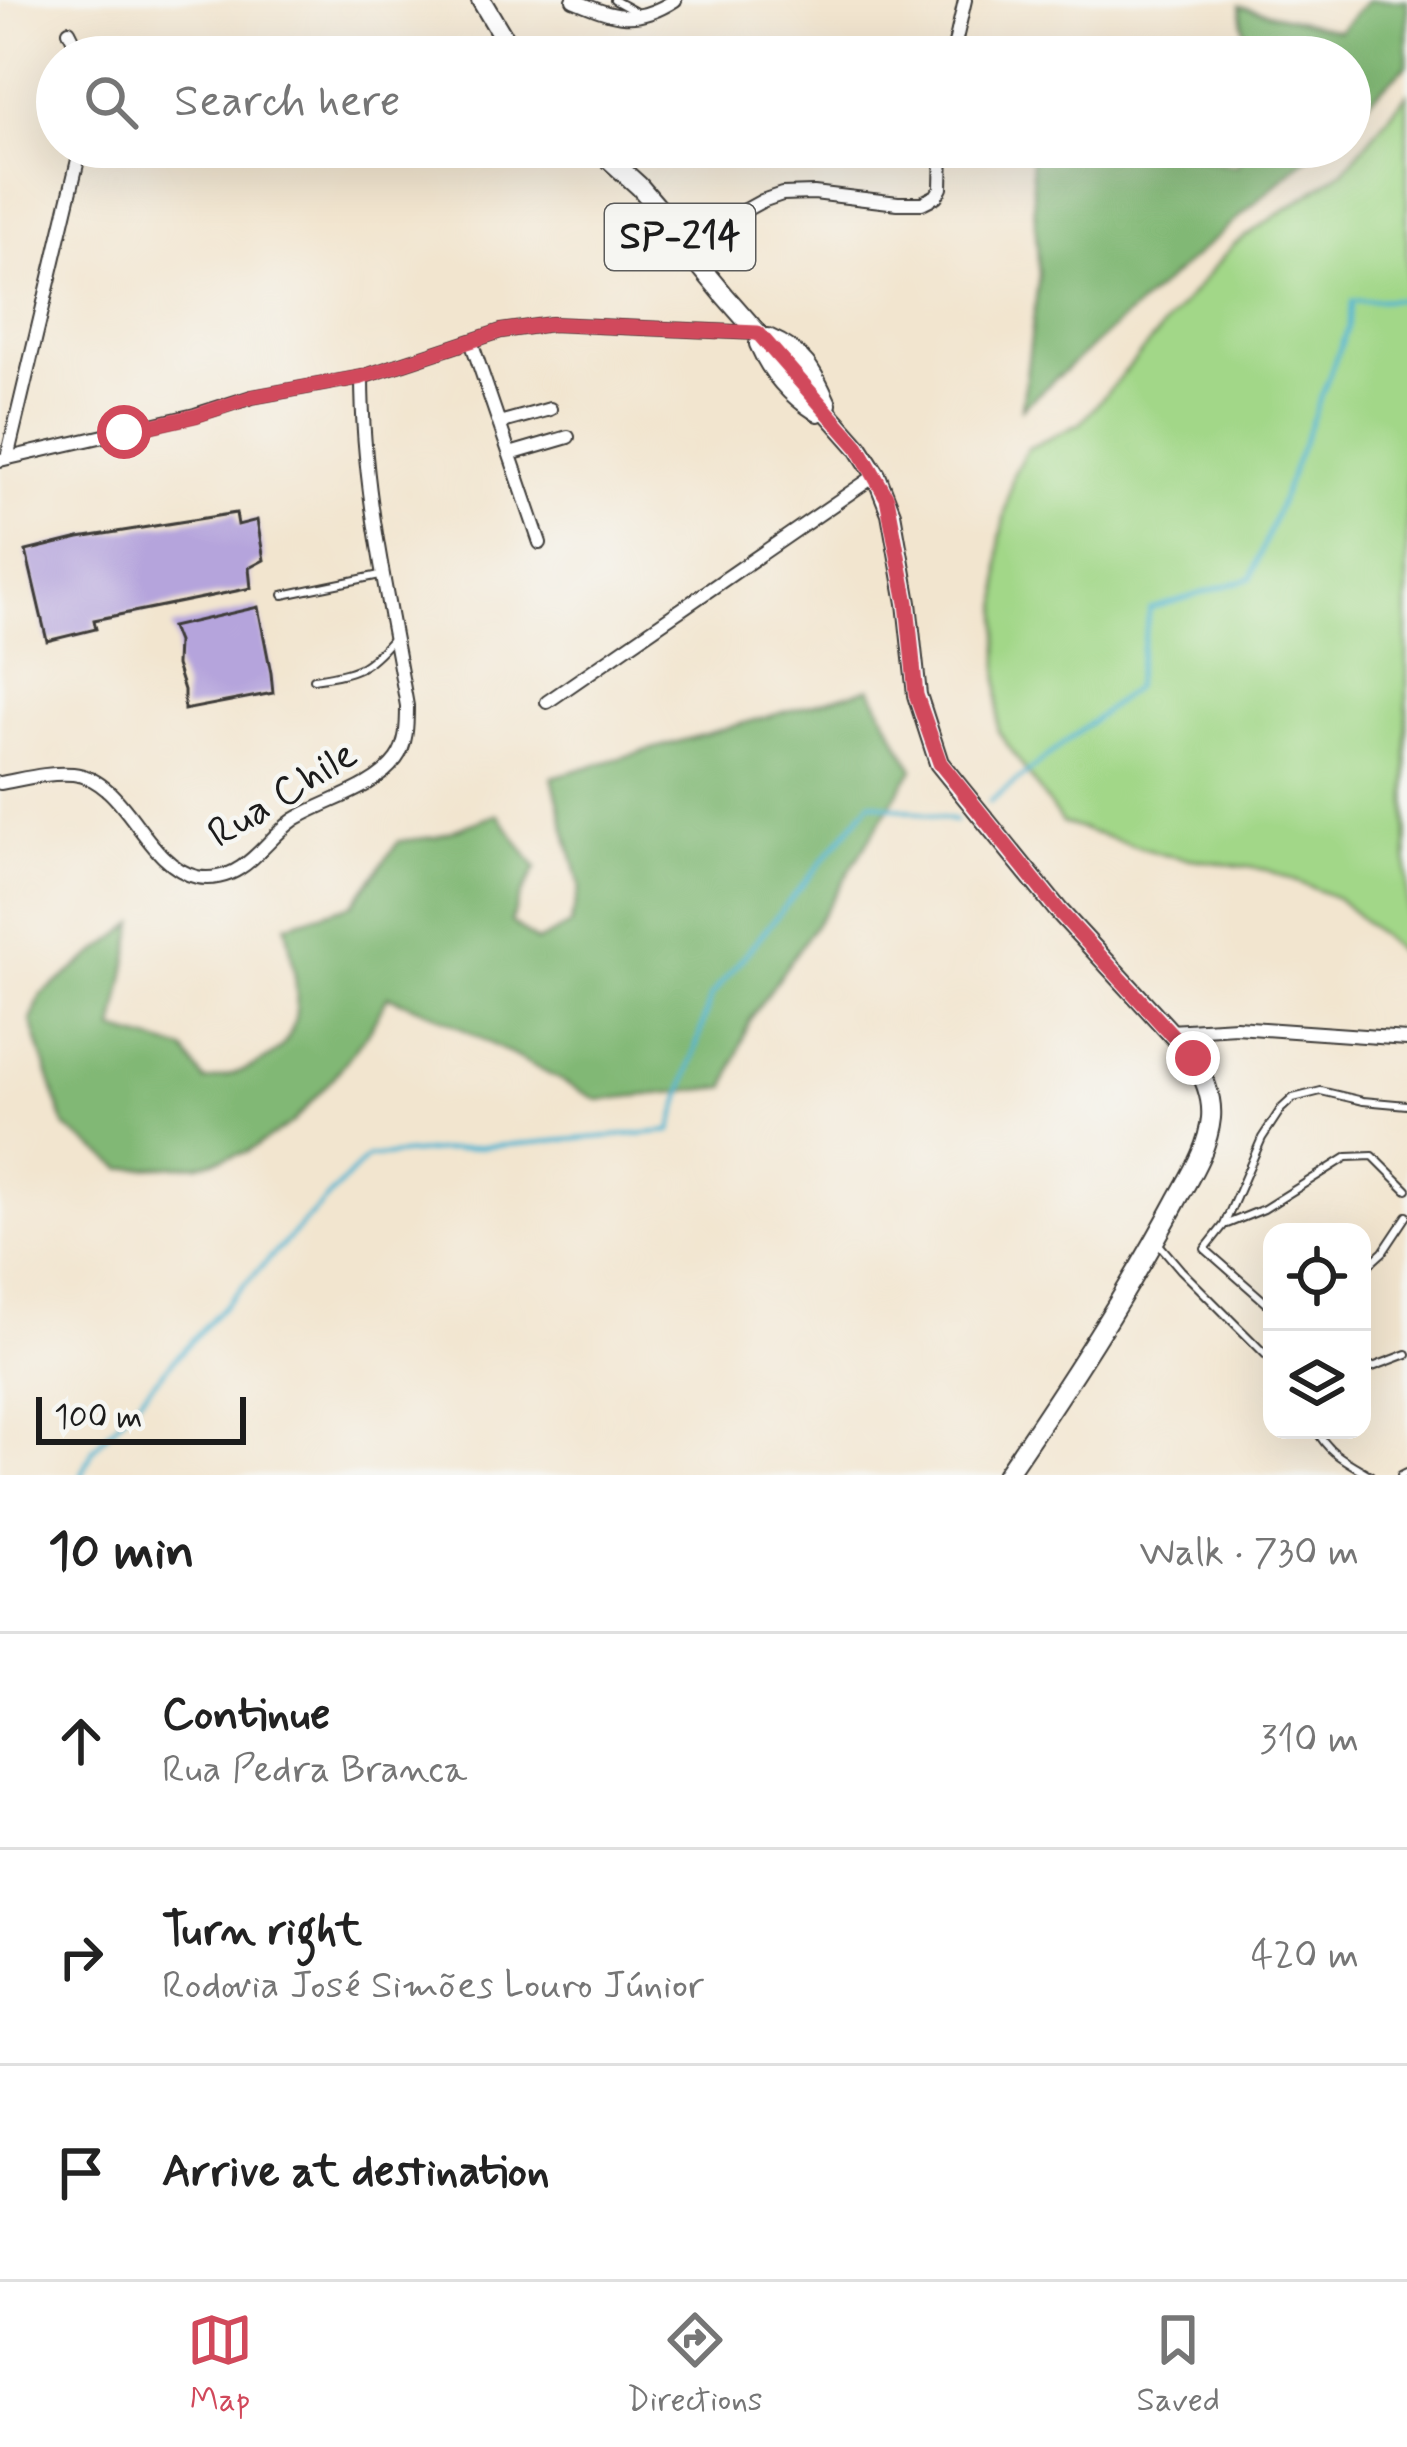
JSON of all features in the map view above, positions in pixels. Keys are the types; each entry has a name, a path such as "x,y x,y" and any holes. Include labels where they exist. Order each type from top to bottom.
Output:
{"main road":[{"path":"481,0 502,36"},
{"name":"SP-214","path":"618,168 655,204 758,333"},
{"path":"841,427 777,378 759,345 758,333 784,345 815,375 841,427 887,498 898,547 916,695 940,763 1058,910 1193,1058 1210,1102 1211,1118 1200,1158 1156,1240 1006,1475"}],"street":[{"path":"573,0 622,18 643,16 675,0"},
{"path":"957,36 965,0"},
{"path":"69,31 72,36"},
{"path":"76,168 3,459 195,416 252,397 362,377 501,331 551,324 758,333"},
{"path":"692,256 761,201 782,194 814,193 922,203 941,188 941,168"},
{"path":"471,341 540,543"},
{"name":"Rua Chile","path":"0,783 75,774 92,780 108,790 170,862 198,878 213,878 242,867 293,820 381,775 394,762 402,750 407,706 368,495 362,377"},
{"path":"499,423 550,409"},
{"path":"509,454 568,437"},
{"path":"548,702 875,475"},
{"path":"1170,1031 1236,1027 1407,1039"}],"lane":[{"path":"614,0 643,16"},
{"path":"283,595 384,574"},
{"path":"314,679 372,662 394,636"},
{"path":"1263,1300 1205,1249 1224,1225 1262,1138 1281,1109 1293,1098 1321,1090 1407,1106"},
{"path":"1224,1225 1264,1209 1347,1157 1373,1156 1407,1190"},
{"path":"1371,1262 1407,1216"},
{"path":"1156,1240 1263,1352"},
{"path":"1371,1368 1407,1354"},
{"path":"1321,1439 1370,1475"}],"green space":[{"path":"1368,0 1407,0 1407,65 1371,98 1371,36 1245,36 1240,6 1339,31"},
{"path":"1407,94 1404,956 1337,898 1267,870 1164,855 1062,823 998,731 1000,539 1013,475 1027,449 1081,423 1234,244 1345,168 1371,168 1371,137"},
{"path":"1031,168 1295,168 1022,408 1039,274"},
{"path":"870,688 913,769 749,1021 726,1087 598,1100 434,1014 388,996 334,1077 292,1123 247,1152 199,1165 123,1169 65,1127 31,1021 41,995 135,923 114,1030 184,1050 205,1081 240,1072 282,1046 292,1029 296,985 286,925 353,904 399,841 436,837 498,814 536,868 511,922 537,942 570,925 580,887 552,777"}],"building":[{"path":"236,513 238,525 257,520 264,560 249,568 251,588 94,620 96,629 47,641 26,551"},
{"path":"258,607 273,693 184,710 177,642 171,627"}],"waterway":[{"path":"990,802 1134,688 1150,609 1251,578 1348,327 1352,301 1407,299"},
{"path":"82,1475 93,1450 367,1157 671,1131 711,996 871,802 955,821"}],"route":[{"path":"124,432 252,397 362,377 527,326 758,333 858,447 887,498 907,603 916,695 940,763 1058,910 1193,1058"}]}
